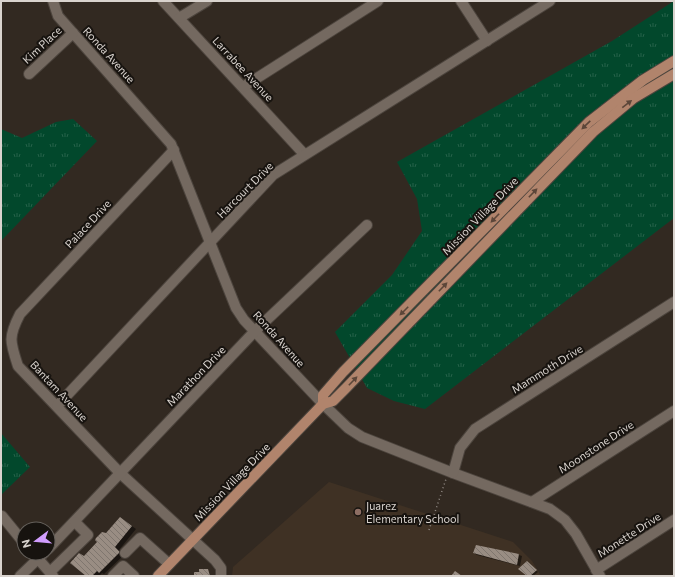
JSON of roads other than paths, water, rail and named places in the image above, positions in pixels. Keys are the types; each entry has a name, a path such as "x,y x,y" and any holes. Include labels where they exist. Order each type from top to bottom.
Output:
{"main road":[{"name":"Mission Village Drive","path":"323,404 323,395 343,372 580,131 621,96 674,62"},
{"name":"Mission Village Drive","path":"158,576 323,404 333,401 346,388 598,126 634,98 674,74"}],"street":[{"name":"Ronda Avenue","path":"53,1 58,16 72,33 171,144 236,308 255,331 323,404 348,428 362,437 450,472 550,509 565,520 576,534 598,573"},
{"name":"Larrabee Avenue","path":"163,1 304,154"},
{"path":"179,18 207,1"},
{"path":"243,87 378,1"},
{"path":"461,1 487,41"},
{"name":"Harcourt Drive","path":"57,406 273,175 304,154 550,1"},
{"name":"Kim Place","path":"28,74 72,33"},
{"name":"Palace Drive","path":"20,314 174,150"},
{"name":"Marathon Drive","path":"56,541 255,331 367,225"},
{"name":"Mammoth Drive","path":"450,472 460,448 475,428 674,302"},
{"name":"Bantam Avenue","path":"20,314 13,328 11,344 18,366 120,473 193,539 221,568 221,576"},
{"name":"Moonstone Drive","path":"532,502 674,411"},
{"path":"2,516 16,533"},
{"name":"Monette Drive","path":"598,573 674,520"},
{"path":"42,561 51,574 88,535 75,522"},
{"path":"125,553 140,538 169,564"},
{"path":"20,576 33,561"},
{"path":"113,576 123,566 134,576"}],"place":[{"name":"Juarez Elementary School","path":"358,512"}]}
